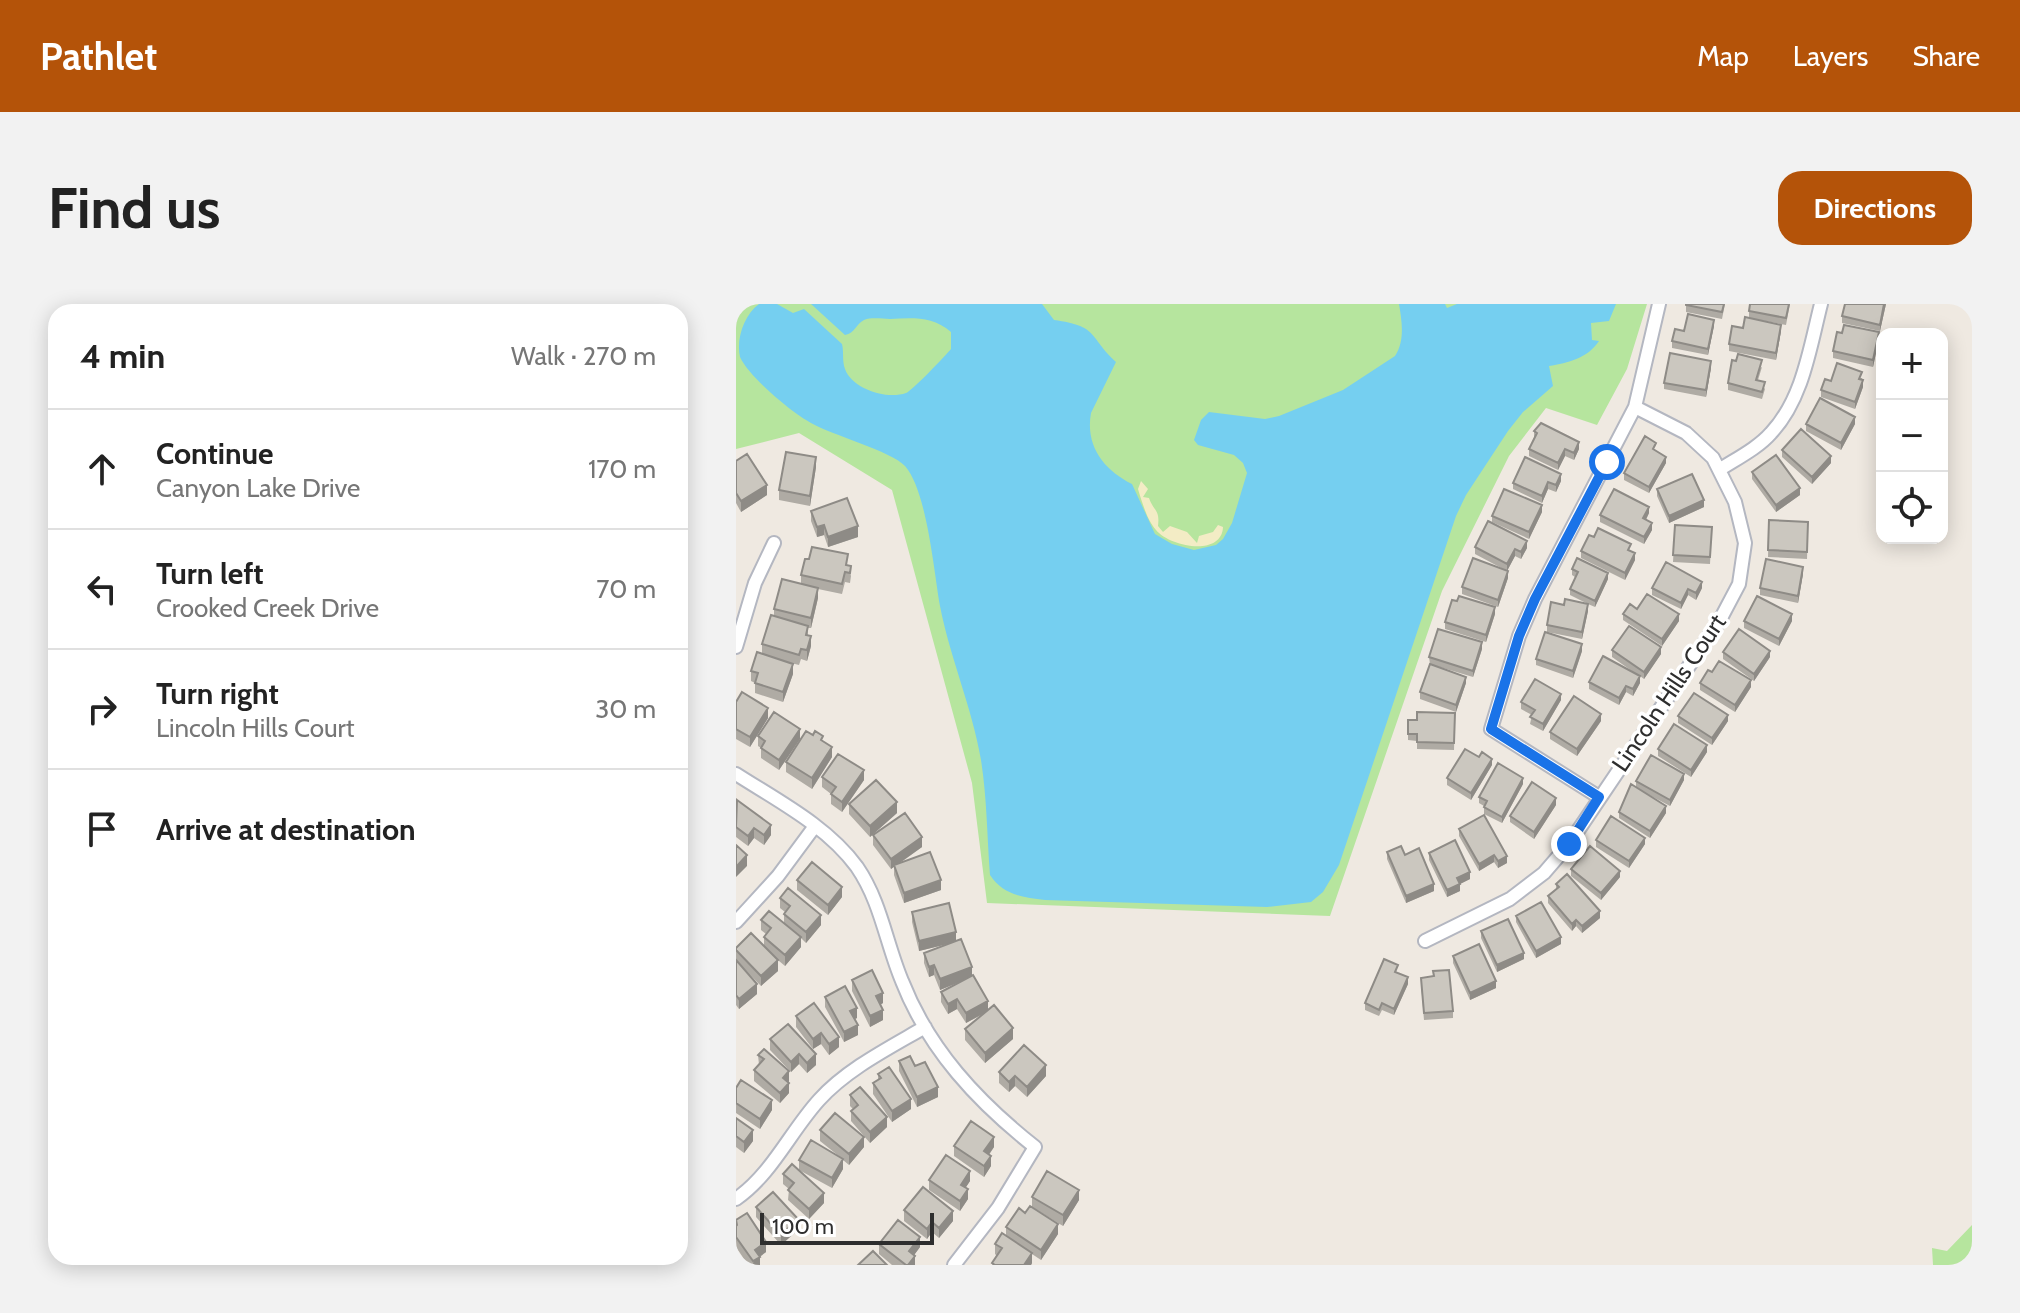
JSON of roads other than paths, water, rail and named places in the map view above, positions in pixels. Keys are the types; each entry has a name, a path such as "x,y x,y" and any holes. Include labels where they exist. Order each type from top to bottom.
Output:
{"street":[{"path":"1599,797 1491,729 1519,636 1535,599 1635,407 1659,304"},
{"path":"1719,470 1771,435 1791,404 1805,367 1821,304"},
{"name":"Lincoln Hills Court","path":"1425,941 1510,899 1544,873 1569,844 1720,620 1739,584 1745,543 1735,502 1713,458 1686,433 1635,407"},
{"path":"736,647 755,583 774,543"},
{"path":"736,774 840,846 867,882 903,985 940,1052 976,1096 1035,1147 998,1208 954,1265"},
{"path":"736,922 778,876 815,826"},
{"path":"736,1199 774,1162 820,1099 854,1071 925,1027"}],"water":[{"path":"759,304 777,304 793,313 804,309 842,344 845,369 855,382 880,394 898,395 914,387 951,349 951,332 937,323 922,319 874,318 864,320 845,335 811,304 1042,304 1054,320 1086,329 1116,362 1091,413 1094,446 1113,472 1132,484 1155,534 1172,544 1194,550 1216,545 1223,539 1232,523 1247,473 1243,463 1234,455 1198,445 1194,440 1201,420 1209,412 1265,419 1343,390 1395,356 1401,338 1399,304 1445,304 1447,308 1457,304 1616,304 1609,321 1591,323 1592,340 1599,341 1589,352 1577,359 1549,366 1553,386 1523,412 1466,495 1456,516 1339,865 1323,892 1311,902 1267,907 1045,900 1014,894 995,882 990,875 985,789 977,740 944,625 924,512 913,478 898,460 803,418 752,374 740,357 739,343 745,321"}]}
